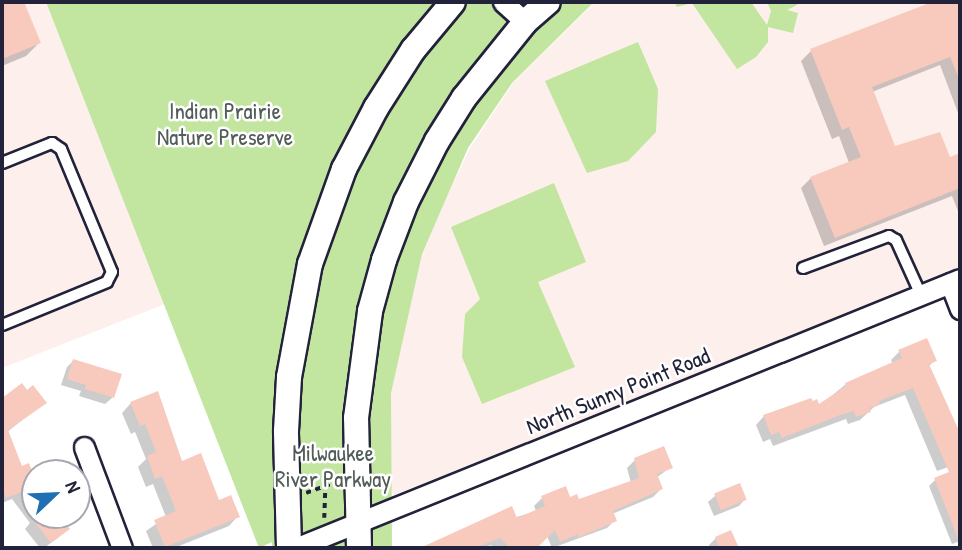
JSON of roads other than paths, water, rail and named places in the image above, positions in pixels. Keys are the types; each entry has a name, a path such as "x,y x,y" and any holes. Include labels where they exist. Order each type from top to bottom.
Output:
{"street":[{"path":"289,548 286,431 289,377 310,264 344,169 376,108 413,50 453,2"},
{"path":"503,2 525,22"},
{"path":"359,548 355,475 357,405 370,310 384,260 406,202 437,141 464,98 525,22 548,2"},
{"path":"955,281 960,309"},
{"name":"North Sunny Point Road","path":"295,548 955,281"},
{"path":"84,447 122,548"}],"lane":[{"path":"2,163 52,143 61,149 112,272 107,282 2,325"},
{"path":"803,268 889,236 896,240 921,295"}],"park label":[{"name":"Indian Prairie Nature Preserve","path":"225,124"},
{"name":"Milwaukee River Parkway","path":"333,466"}]}
